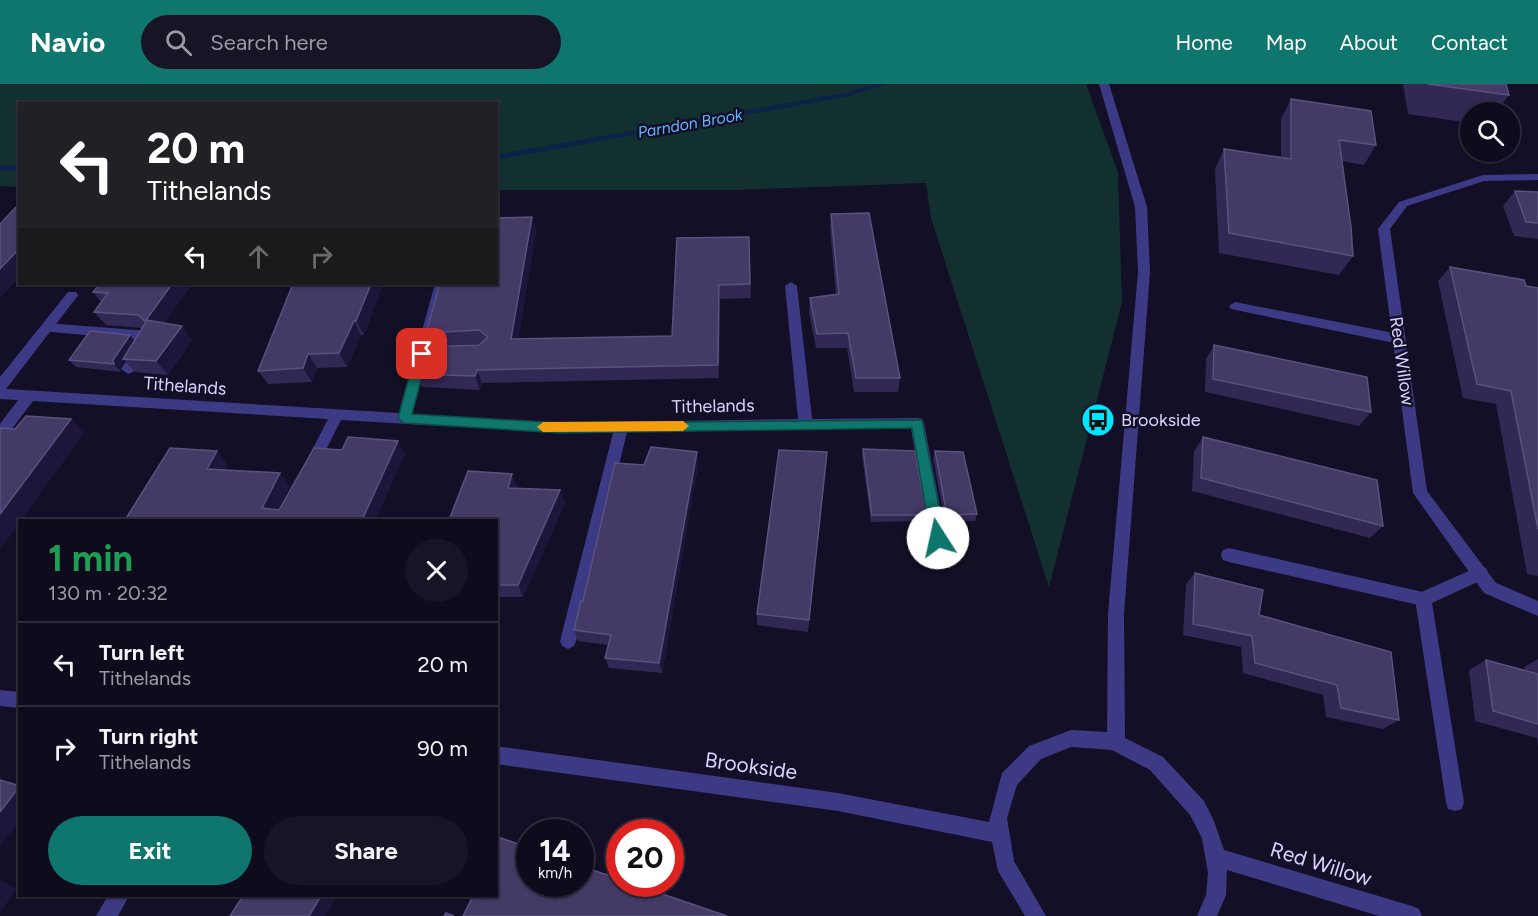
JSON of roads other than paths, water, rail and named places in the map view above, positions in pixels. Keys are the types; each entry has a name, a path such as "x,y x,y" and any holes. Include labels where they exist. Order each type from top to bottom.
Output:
{"street":[{"path":"1104,84 1141,207 1144,272 1116,614 1116,741"},
{"name":"Red Willow","path":"1538,177 1483,178 1403,204 1384,230 1420,494 1490,588 1538,609"},
{"path":"404,418 427,354 441,285"},
{"path":"791,286 806,425"},
{"path":"0,387 72,295"},
{"path":"1235,306 1399,339"},
{"path":"46,328 150,336 128,369"},
{"name":"Tithelands","path":"0,394 560,428 917,423 938,538"},
{"path":"0,434 30,395"},
{"path":"305,478 337,415"},
{"path":"568,641 621,427"},
{"path":"1229,555 1423,599 1479,573"},
{"path":"1423,599 1455,802"},
{"path":"0,698 18,699"},
{"path":"1036,916 1019,896 1004,865 998,832 1000,801 1011,774 1030,753 1056,741 1084,737 1116,741 1150,758 1181,784 1204,819 1216,857 1216,894 1207,916"},
{"name":"Brookside","path":"498,756 838,802 998,832"},
{"name":"Red Willow","path":"1216,857 1412,916"},
{"path":"106,916 118,897"}],"waterway":[{"name":"Parndon Brook","path":"498,158 845,95 883,84"},
{"name":"Parndon Brook","path":"0,168 18,168"}],"place":[{"name":"Brookside","path":"1098,420"}]}
